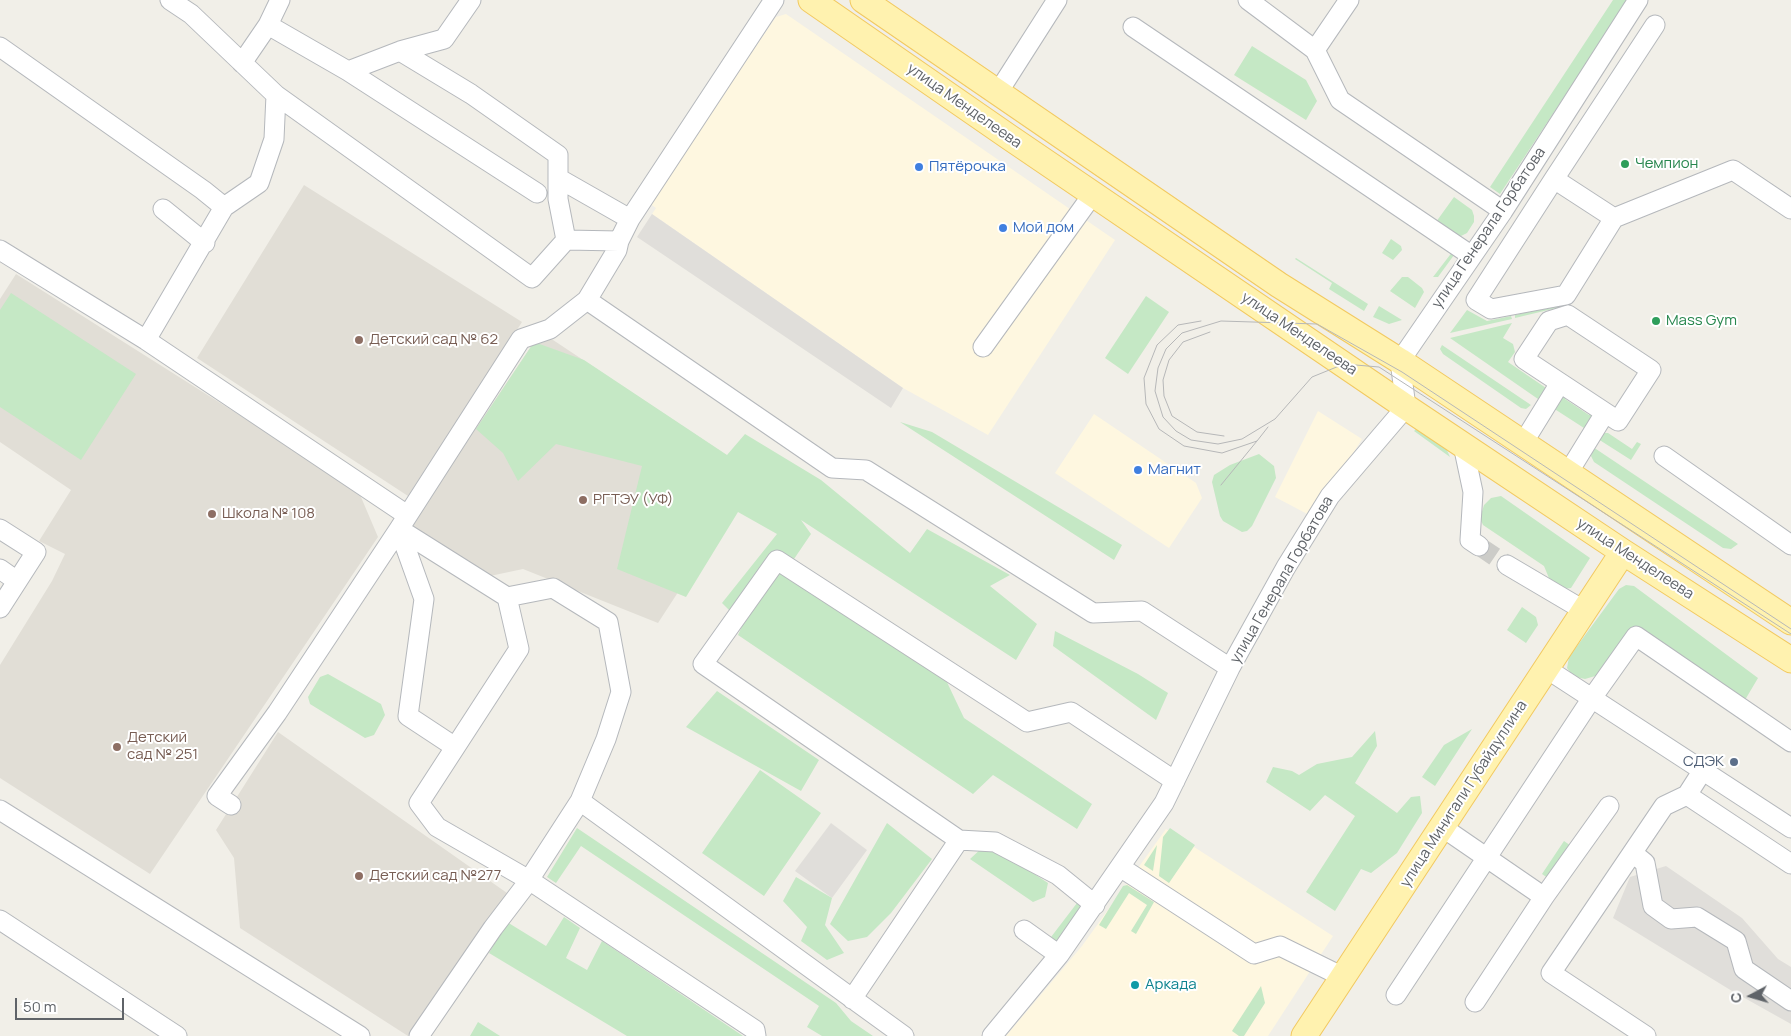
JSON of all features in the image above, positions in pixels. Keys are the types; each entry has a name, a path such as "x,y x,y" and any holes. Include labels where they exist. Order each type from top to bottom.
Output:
{"main road":[{"name":"улица Менделеева","path":"811,0 1406,407 1623,552 1791,660"},
{"name":"улица Менделеева","path":"863,0 997,94 1279,285 1400,360 1791,622"},
{"name":"улица Минигали Губайдуллина","path":"1307,1035 1343,977 1623,552"}],"street":[{"path":"170,0 191,14 276,95 532,278 566,240 620,241"},
{"path":"242,63 268,25 280,0"},
{"path":"348,71 400,51 444,39 471,0"},
{"path":"232,805 217,796 277,713 403,522 487,404 522,339 550,329 587,300 617,250 630,219 774,0"},
{"path":"997,94 1056,0"},
{"path":"1248,0 1315,50 1340,100 1526,223"},
{"path":"1315,50 1349,0"},
{"name":"улица Генерала Горбатова","path":"1400,360 1472,256 1638,0"},
{"path":"268,25 348,71 537,193"},
{"path":"1655,25 1476,300 1491,309 1566,295 1614,218 1734,170 1791,209"},
{"path":"1133,27 1472,256"},
{"path":"0,48 203,190 224,207"},
{"path":"400,51 471,94 558,155 558,200 566,240"},
{"path":"146,340 205,243 224,207 260,184 274,139 276,95"},
{"path":"558,178 630,219"},
{"path":"1554,180 1614,218"},
{"path":"983,347 1093,194"},
{"path":"163,209 205,243"},
{"path":"0,250 146,340 507,598 519,649 419,803 437,827 529,880 755,1030 756,1036"},
{"path":"587,300 832,468 866,470 1093,613 1142,610 1230,668"},
{"path":"1568,316 1651,370 1618,421 1606,413 1524,359 1549,321 1568,316"},
{"path":"1400,360 1406,407"},
{"path":"1523,443 1560,383"},
{"name":"улица Генерала Горбатова","path":"992,1036 1059,955 1164,803 1230,668 1286,567 1330,496 1406,407"},
{"path":"1568,473 1606,413"},
{"path":"1463,445 1473,492 1470,540 1479,546"},
{"path":"1664,456 1791,545"},
{"path":"403,522 424,599 408,716 455,747"},
{"path":"0,529 36,552 0,608"},
{"path":"1095,905 1058,875 995,842 959,840 704,664 776,560 1027,722 1071,712 1175,781"},
{"path":"1507,565 1585,611"},
{"path":"0,569 17,581"},
{"path":"420,1036 529,880 580,801 606,739 621,692 608,622 552,588 507,598"},
{"path":"1396,995 1592,698 1636,636 1791,742"},
{"path":"1547,669 1791,828"},
{"path":"1646,1036 1551,973 1634,854 1664,806 1687,795 1703,770"},
{"path":"1687,795 1791,864"},
{"path":"580,801 904,1036"},
{"path":"1475,1002 1544,897 1609,806"},
{"path":"0,810 360,1036"},
{"path":"1442,827 1544,897"},
{"path":"852,999 959,840"},
{"path":"1634,854 1645,864 1653,906 1671,920 1697,917 1736,941 1744,969 1791,1000"},
{"path":"1120,867 1254,954 1280,946 1343,977"},
{"path":"0,920 177,1036"},
{"path":"1024,930 1059,955"}],"shaded area":[{"path":"786,14 1115,240 988,435 903,388 652,214 656,208 649,203 776,17"},
{"name":"Детский сад № 62","path":"304,185 522,322 408,496 197,358"},
{"path":"652,214 903,388 891,408 637,237"},
{"name":"Школа № 108","path":"16,274 358,490 378,537 150,874 0,778 0,665 52,581 65,554 39,541 71,490 0,442 0,299"},
{"name":"РГТЭУ (УФ)","path":"541,332 755,474 658,623 523,569 490,576 410,526"},
{"path":"1318,411 1362,439 1313,517 1275,497"},
{"path":"1094,414 1196,483 1202,498 1169,548 1055,473"},
{"name":"Детский сад №277","path":"278,732 507,893 408,1036 240,928 234,858 216,830"},
{"path":"831,823 867,850 832,898 795,871"},
{"path":"1166,829 1333,936 1268,1036 1006,1036 1082,946"},
{"path":"1666,866 1742,918 1778,959 1791,967 1791,1024 1732,991 1613,918 1630,877"}],"green space":[{"path":"1613,0 1628,0 1500,194 1490,187"},
{"path":"1252,46 1306,80 1317,101 1306,120 1234,75"},
{"path":"1454,197 1472,210 1474,216 1474,222 1467,233 1461,236 1455,235 1436,222"},
{"path":"1391,239 1401,246 1402,250 1393,260 1382,253"},
{"path":"1453,251 1454,255 1438,277 1433,277"},
{"path":"1296,258 1368,304 1364,311 1329,289 1332,283"},
{"path":"1402,277 1408,277 1422,288 1424,292 1415,308 1390,291"},
{"path":"11,293 136,374 81,460 0,407 0,310"},
{"path":"1146,296 1169,312 1128,374 1105,358"},
{"path":"1569,302 1569,305 1515,318 1515,315"},
{"path":"1379,306 1402,320 1389,324 1373,317"},
{"path":"1467,310 1487,321 1511,316 1512,319 1450,333"},
{"path":"1512,323 1503,338 1513,344 1515,352 1508,362 1546,388 1538,399 1450,338"},
{"path":"534,342 584,360 727,455 745,434 821,480 910,553 927,529 1010,575 990,586 1037,624 1016,660 801,520 811,534 794,559 778,551 754,602 777,560 945,678 964,718 1092,804 1077,829 993,775 973,794 738,635 743,624 722,603 777,534 738,512 686,597 617,569 642,466 556,444 518,481 503,453 476,429"},
{"path":"1442,345 1531,405 1526,409 1521,408 1443,354 1440,349"},
{"path":"1562,394 1567,397 1565,399 1589,415 1591,412 1594,414 1584,428 1553,408"},
{"path":"900,422 932,432 1122,545 1114,560"},
{"path":"1417,428 1446,448 1450,457 1414,431"},
{"path":"1603,433 1608,433 1632,449 1637,442 1641,444 1631,460 1598,439"},
{"path":"1593,447 1738,544 1731,549 1723,548 1594,462 1591,456"},
{"path":"1259,454 1274,466 1276,478 1252,526 1247,531 1242,532 1223,521 1220,516 1212,482 1214,475 1230,465"},
{"path":"1501,496 1590,558 1571,588 1563,589 1551,583 1544,566 1483,525 1480,518 1484,505 1491,498"},
{"path":"1626,585 1634,586 1758,678 1745,700 1637,629 1602,674 1585,679 1576,677 1570,672 1567,668 1569,657 1619,589"},
{"path":"1522,607 1536,617 1538,625 1526,643 1507,630"},
{"path":"1055,631 1138,674 1168,693 1156,720 1053,646"},
{"path":"328,674 381,704 385,715 374,735 365,738 310,704 308,697 320,677"},
{"path":"717,691 819,760 801,791 686,727"},
{"path":"1472,729 1435,786 1422,777 1444,745"},
{"path":"1375,731 1377,746 1355,783 1397,813 1411,797 1420,796 1422,813 1397,853 1371,873 1361,869 1335,911 1306,892 1355,816 1325,795 1310,811 1266,782 1273,767 1292,771 1299,775 1317,764 1352,757"},
{"path":"760,770 821,813 764,896 702,853"},
{"path":"887,823 932,859 891,913 867,937 848,941 830,924"},
{"path":"577,828 836,1003 851,1021 873,1036 822,1036 807,1027 819,1006 581,846 556,883 547,877"},
{"path":"1170,828 1195,845 1169,883 1159,876 1163,837"},
{"path":"1564,841 1574,848 1552,881 1542,874"},
{"path":"1157,845 1153,871 1144,865"},
{"path":"992,846 1048,883 1045,897 1033,902 970,859 983,847"},
{"path":"796,877 832,898 825,925 844,953 827,960 801,941 807,927 783,901"},
{"path":"1127,885 1154,902 1136,934 1131,931 1147,905 1129,893 1106,929 1099,925 1123,886"},
{"path":"1077,903 1084,908 1055,947 1048,941"},
{"path":"564,917 580,928 566,958 587,970 602,941 743,1036 627,1036 489,953 507,922 546,946"},
{"path":"1261,986 1265,1003 1244,1036 1239,1036 1232,1031"},
{"path":"478,1022 500,1036 470,1036"}],"tunnel":[{"path":"1479,546 1507,565"}],"tram line":[{"path":"1201,321 1178,325 1157,345 1144,378 1146,404 1159,429 1184,446 1222,453 1257,441 1268,427"},
{"path":"1791,629 1402,372 1317,324 1221,321 1182,333 1166,349 1158,368 1155,391 1163,417 1176,431 1191,440 1218,444 1242,439 1275,419 1312,377 1344,364 1379,367 1791,634"},
{"path":"1210,332 1183,342 1169,360 1163,380 1164,396 1172,416 1197,432 1224,436"},
{"path":"1221,485 1257,441"}],"place":[{"name":"Чемпион","path":"1625,164"},
{"name":"Пятёрочка","path":"919,167"},
{"name":"Мой дом","path":"1003,228"},
{"name":"Mass Gym","path":"1656,321"},
{"name":"Детский сад № 62","path":"359,340"},
{"name":"Магнит","path":"1138,470"},
{"name":"РГТЭУ (УФ)","path":"583,500"},
{"name":"Школа № 108","path":"212,514"},
{"name":"Детский сад № 251","path":"117,747"},
{"name":"СДЭК","path":"1734,762"},
{"name":"Детский сад №277","path":"359,876"},
{"name":"Аркада","path":"1135,985"}]}
